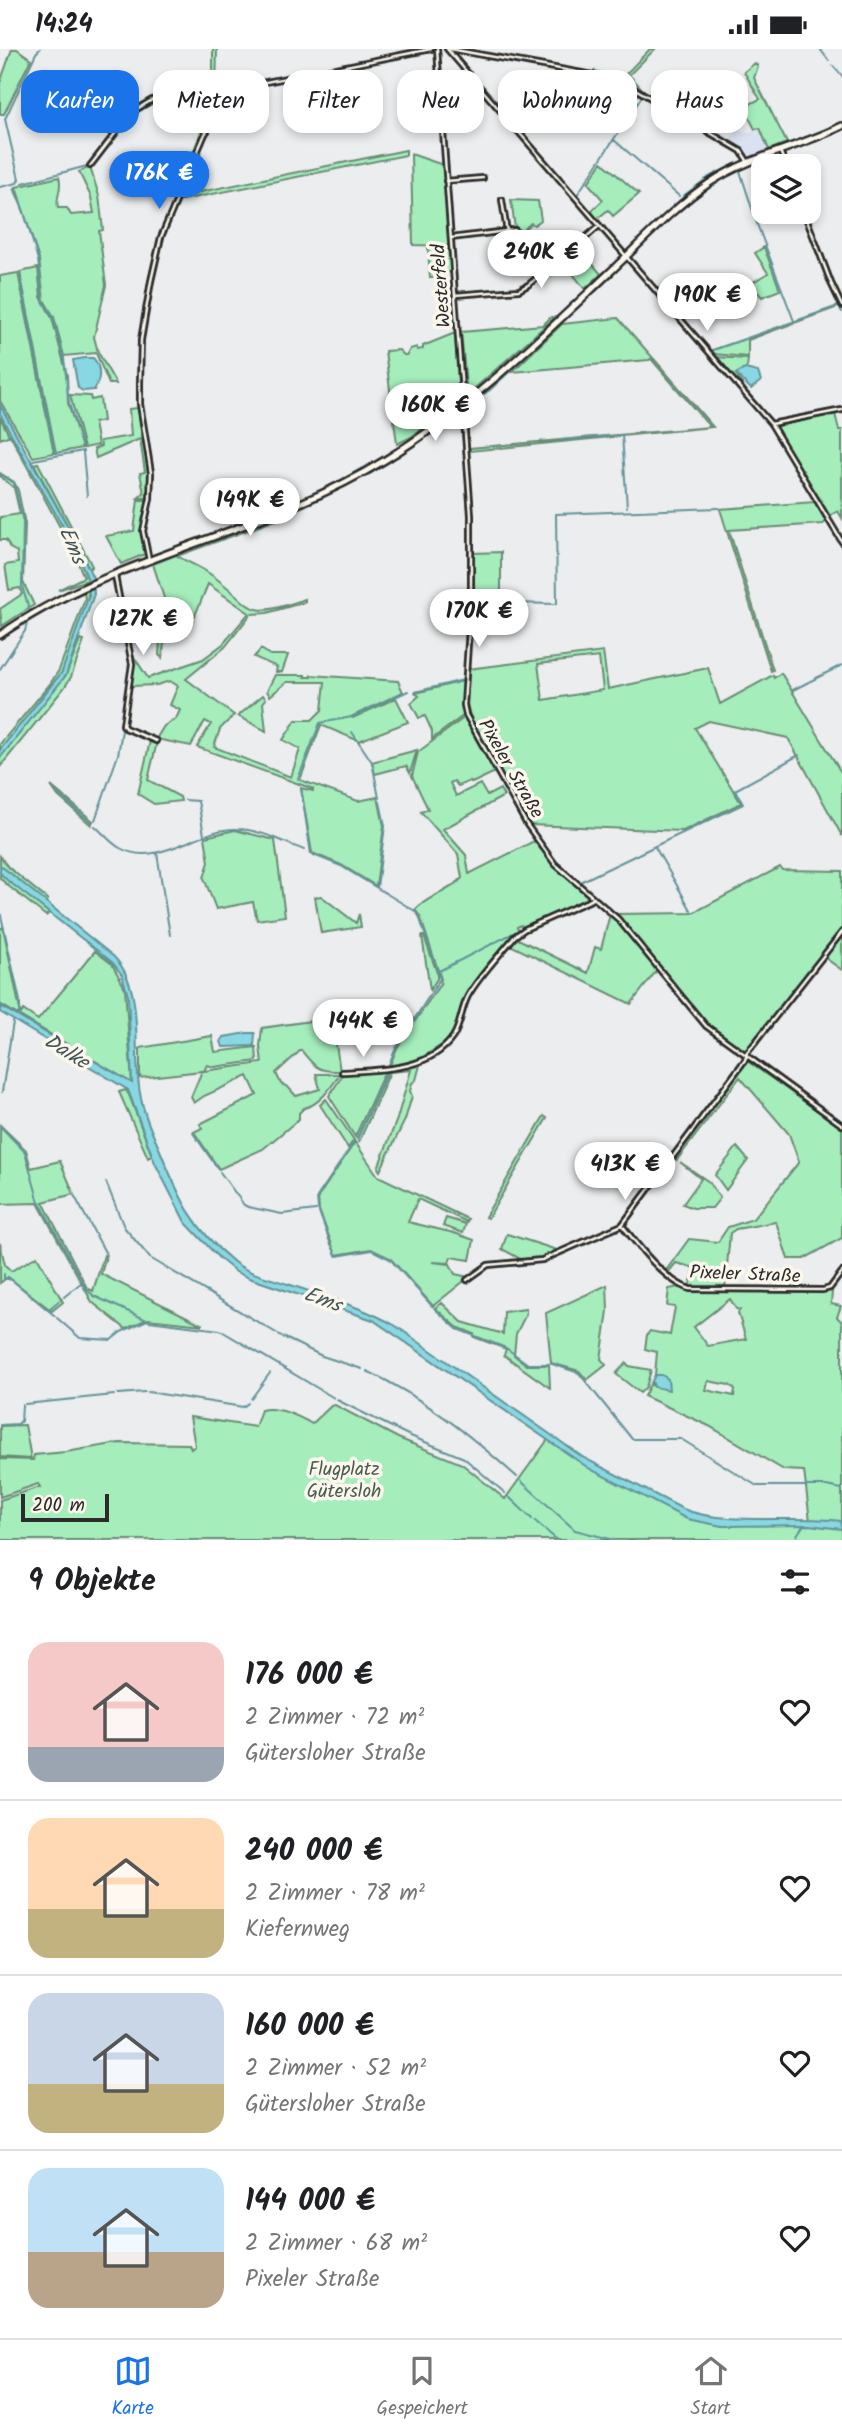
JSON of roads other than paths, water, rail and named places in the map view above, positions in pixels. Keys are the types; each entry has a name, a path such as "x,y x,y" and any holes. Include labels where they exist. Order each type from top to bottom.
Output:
{"main road":[{"path":"1,632 97,581 288,509 335,488 403,449 464,404 534,343 701,189 748,163 842,126"}],"street":[{"path":"269,82 431,49"},
{"name":"Westerfeld","path":"437,49 464,404"},
{"path":"449,49 625,83 741,151 748,163"},
{"path":"449,49 771,424 842,542"},
{"path":"90,166 124,122 137,109 153,100"},
{"path":"149,560 144,531 150,499 151,473 140,404 141,340 161,237 206,133"},
{"path":"446,181 483,178"},
{"path":"502,200 506,232"},
{"path":"809,224 842,306"},
{"path":"568,253 599,226"},
{"path":"451,238 516,230 549,268 519,290 455,295"},
{"name":"Pixeler Straße","path":"464,404 471,515 471,598 465,677 466,713 470,725 537,841 555,864 618,919 705,1026 842,1125"},
{"path":"771,424 842,410"},
{"path":"114,574 132,664 123,725 125,729 156,741"},
{"path":"342,1072 391,1069 414,1063 434,1053 453,1037 468,995 515,936 593,899"},
{"path":"467,1280 488,1265 542,1260 622,1225 746,1056 842,932"},
{"name":"Pixeler Straße","path":"622,1225 663,1272 674,1282 690,1289 823,1290 830,1288 842,1272"}],"water":[{"path":"93,358 98,366 99,378 94,390 83,391 78,388 73,360"},
{"path":"745,369 758,372 761,381 751,389 736,374"},
{"path":"0,405 76,541 93,578 94,594 66,675 0,758 0,750 62,672 89,595 88,580 76,550 0,414"},
{"path":"0,865 113,956 123,969 134,1002 138,1076 141,1100 148,1122 188,1211 207,1237 234,1262 253,1273 357,1308 396,1326 584,1458 683,1509 739,1519 841,1521 842,1529 809,1525 722,1526 687,1519 590,1469 373,1320 236,1272 185,1222 155,1163 128,1090 0,1012 0,1006 132,1083 128,996 122,975 113,963 7,880 0,873"},
{"path":"255,1033 254,1046 223,1047 221,1041 224,1037"},
{"path":"655,1375 668,1379 669,1390 654,1387 652,1381"}],"waterway":[{"path":"0,187 17,183 19,179 5,119 40,49"},
{"path":"820,49 829,61"},
{"path":"833,66 842,76"},
{"path":"637,92 643,95 637,104"},
{"path":"577,195 618,133"},
{"path":"614,140 679,196"},
{"path":"683,196 709,177 735,164"},
{"path":"23,183 87,166"},
{"path":"740,171 794,321"},
{"path":"14,188 38,260 43,300 53,317 64,358 69,403 82,447"},
{"path":"812,239 839,306"},
{"path":"596,291 625,262"},
{"path":"20,278 55,452"},
{"path":"468,412 471,403 490,390 593,293"},
{"path":"710,351 838,306 842,312"},
{"path":"370,474 459,413"},
{"path":"560,440 622,435 627,507"},
{"path":"366,467 395,449"},
{"path":"33,460 83,451"},
{"path":"83,452 87,496"},
{"path":"288,505 362,468"},
{"path":"0,474 14,483 23,522 22,586 30,612"},
{"path":"474,602 557,604 556,514 719,508"},
{"path":"179,553 294,511"},
{"path":"827,521 842,547"},
{"path":"153,562 176,554"},
{"path":"118,579 120,575 148,564"},
{"path":"0,669 25,631 27,623"},
{"path":"793,690 842,665"},
{"path":"415,692 463,680"},
{"path":"298,779 320,723 352,717 408,691"},
{"path":"95,820 118,755 122,730"},
{"path":"352,732 372,762 379,798"},
{"path":"595,897 580,882 743,804 735,790 799,755"},
{"path":"301,788 311,854 341,866 415,911 440,979 396,1048 388,1067"},
{"path":"57,793 92,823"},
{"path":"185,800 198,801 204,835"},
{"path":"377,887 385,826 380,802"},
{"path":"95,826 117,846 134,853 163,851 222,830 236,829 262,834 304,850"},
{"path":"655,847 691,910"},
{"path":"157,853 170,935"},
{"path":"525,927 589,899"},
{"path":"0,911 20,1001"},
{"path":"439,971 521,929"},
{"path":"20,1004 20,1014"},
{"path":"2,1092 13,1022"},
{"path":"357,1138 387,1071"},
{"path":"0,1126 25,1152 38,1199 85,1288 94,1296 149,1321 220,1330 334,1398"},
{"path":"193,1133 218,1169"},
{"path":"331,1245 318,1209 317,1197 354,1142"},
{"path":"220,1172 248,1207 282,1214 316,1210"},
{"path":"106,1182 124,1227 150,1258 283,1337 322,1356 362,1369"},
{"path":"74,1195 106,1254"},
{"path":"333,1248 337,1256 372,1250 390,1259 432,1306"},
{"path":"4,1274 4,1278 12,1280 55,1316"},
{"path":"64,1297 82,1282"},
{"path":"49,1309 60,1300"},
{"path":"434,1308 457,1329 506,1348 528,1364 549,1364"},
{"path":"57,1318 80,1338 111,1340 121,1332 147,1320"},
{"path":"552,1364 579,1373 632,1439 681,1439 757,1486 826,1486 842,1489"},
{"path":"367,1371 388,1381 446,1418 517,1477"},
{"path":"251,1399 270,1373"},
{"path":"118,1394 145,1392"},
{"path":"148,1392 243,1407 248,1403"},
{"path":"25,1404 114,1395"},
{"path":"337,1400 408,1435 464,1458 505,1493"},
{"path":"0,1425 18,1424 21,1421 22,1405"},
{"path":"521,1481 575,1530 614,1540"},
{"path":"509,1497 532,1519"},
{"path":"535,1521 557,1540"},
{"path":"798,1540 797,1535 803,1526"}],"water label":[{"name":"Ems","path":"73,545"},
{"name":"Dalke","path":"67,1051"},
{"name":"Ems","path":"323,1299"}],"park label":[{"name":"Flugplatz Gütersloh","path":"344,1479"}]}
